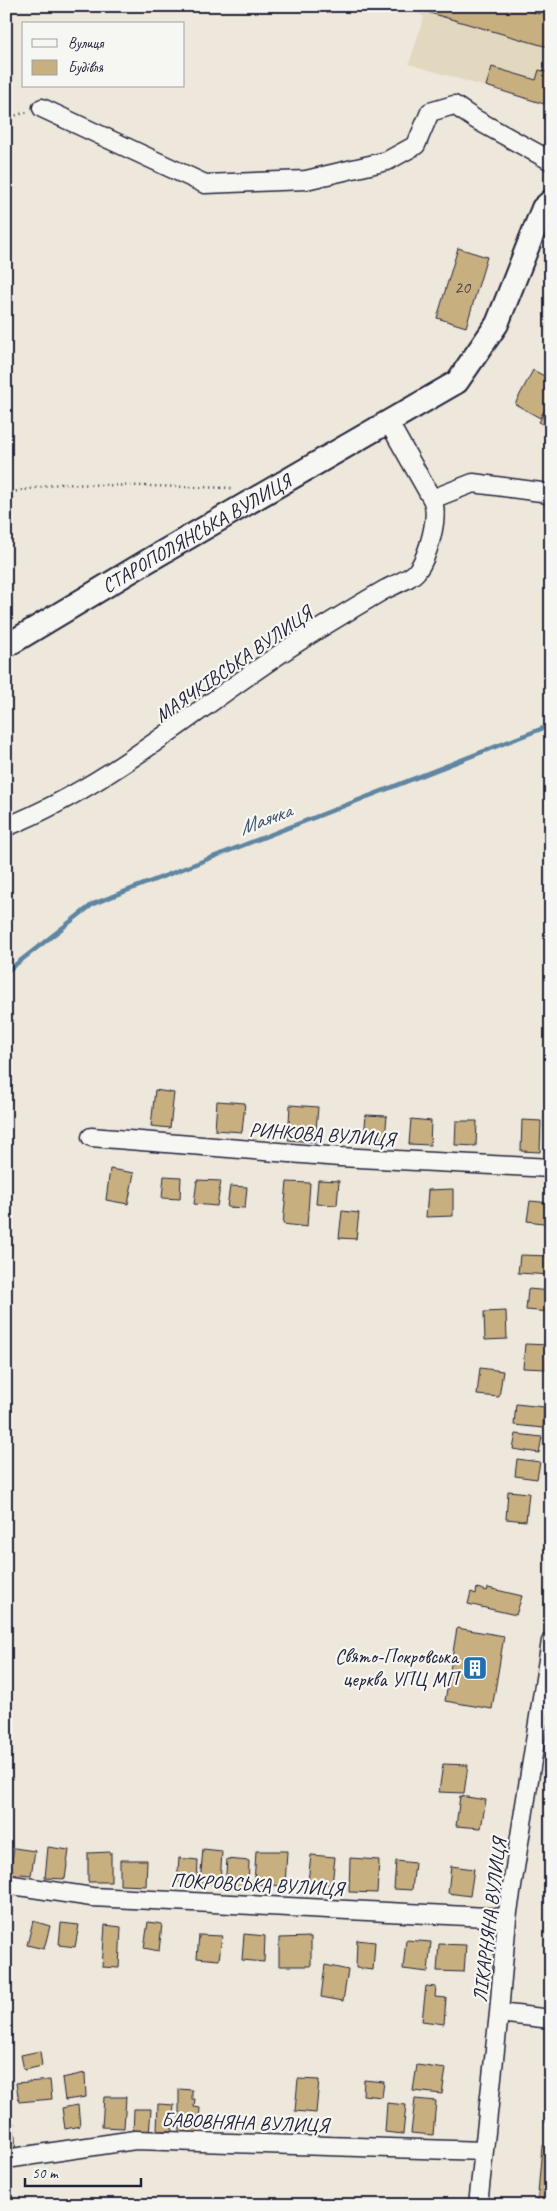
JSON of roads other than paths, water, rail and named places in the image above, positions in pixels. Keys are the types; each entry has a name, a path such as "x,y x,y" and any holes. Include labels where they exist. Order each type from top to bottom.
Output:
{"street":[{"path":"42,108 205,184 306,180 387,161 416,145 430,112 454,105 475,119 551,161"},
{"name":"СТАРОПОЛЯНСЬКА ВУЛИЦЯ","path":"6,646 151,559 457,382 497,324 550,198"},
{"path":"389,423 432,500 473,483 541,492 551,496"},
{"name":"МАЯЧКІВСЬКА ВУЛИЦЯ","path":"6,827 40,813 155,745 266,662 350,609 416,572 431,541 436,506 432,500"},
{"name":"РИНКОВА ВУЛИЦЯ","path":"91,1137 340,1158 551,1168"},
{"name":"ЛІКАРНЯНА ВУЛИЦЯ","path":"478,2205 499,2013 507,1918 551,1640"},
{"name":"ПОКРОВСЬКА ВУЛИЦЯ","path":"6,1884 92,1897 507,1918"},
{"path":"499,2013 551,2020"},
{"name":"БАВОВНЯНА ВУЛИЦЯ","path":"6,2160 135,2140 484,2150"}],"waterway":[{"name":"Маячка","path":"6,972 93,904 551,725"}],"place":[{"name":"Свято-Покровська церква УПЦ МП","path":"475,1668"}]}
